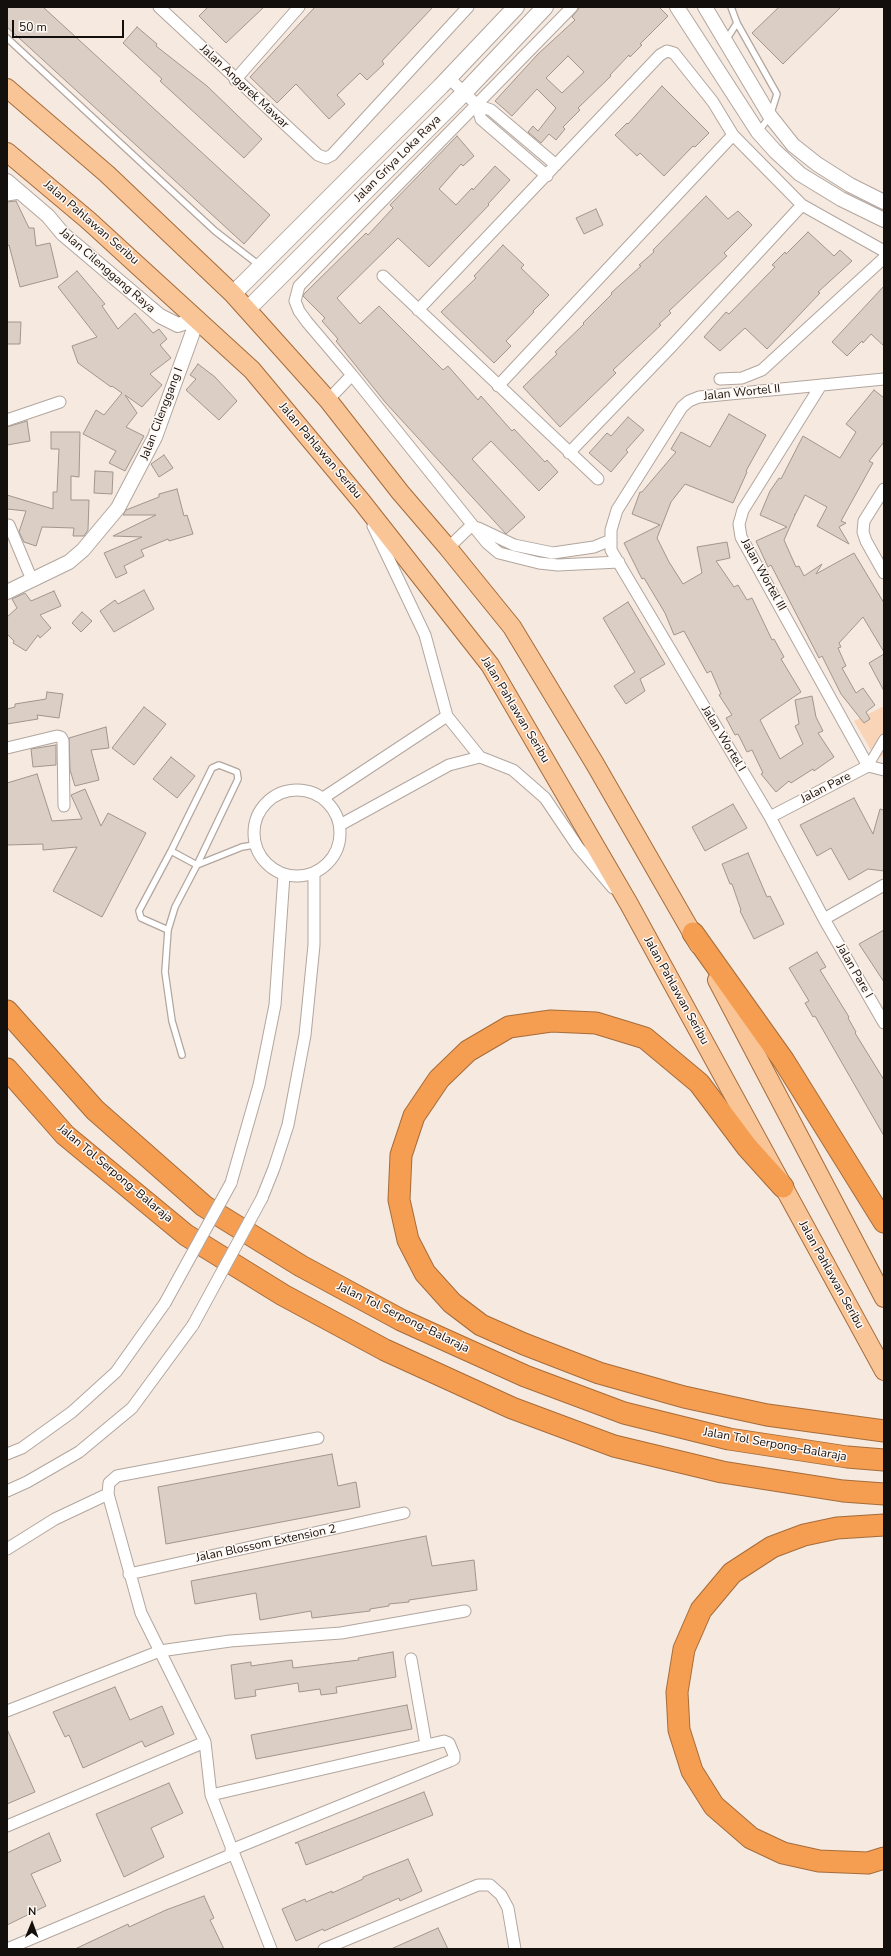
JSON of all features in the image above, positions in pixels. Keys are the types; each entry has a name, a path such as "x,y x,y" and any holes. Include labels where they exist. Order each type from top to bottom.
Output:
{"highway":[{"path":"693,933 784,1060 884,1222"},
{"name":"Jalan Tol Serpong–Balaraja","path":"7,1011 95,1110 204,1206 301,1266 401,1320 525,1376 624,1413 729,1439 847,1458 884,1460"},
{"path":"783,1187 747,1147 699,1083 645,1038 596,1023 551,1021 509,1028 468,1051 439,1079 414,1116 401,1156 399,1200 408,1240 425,1273 452,1303 481,1325 524,1344 599,1373 684,1397 767,1415 884,1431"},
{"name":"Jalan Tol Serpong–Balaraja","path":"7,1069 65,1135 186,1235 283,1295 385,1350 512,1408 614,1446 722,1472 843,1491 884,1494"},
{"path":"884,1525 837,1528 804,1535 772,1547 732,1573 701,1610 684,1649 676,1692 679,1730 692,1771 714,1806 751,1838 783,1853 819,1862 868,1863 884,1858"}],"main road":[{"name":"Jalan Griya Loka Raya","path":"234,294 449,78 516,7"},
{"name":"Jalan Griya Loka Raya","path":"248,309 464,92 545,7"},
{"path":"7,88 107,174 234,294 328,400 400,492 512,627 595,764 693,933 884,1298"},
{"name":"Jalan Pahlawan Seribu","path":"7,152 88,220 198,318 252,370 362,502 490,666 629,904 884,1371"}],"street":[{"name":"Jalan Anggrek Mawar","path":"159,7 235,80 318,155 326,158 332,155 468,7"},
{"path":"235,80 299,7"},
{"path":"572,7 299,286 295,301 299,311 486,543 499,553 520,560 558,565 619,562"},
{"path":"677,7 758,132 800,174 840,199 884,220"},
{"path":"705,7 770,116 793,144 817,164 850,185 884,202"},
{"path":"418,310 660,55 667,51 674,53 713,102 733,135 802,205 884,251"},
{"path":"449,78 477,105 491,110 556,165"},
{"path":"477,105 481,118 546,176"},
{"path":"498,386 733,135"},
{"name":"Jalan Cilenggang Raya","path":"7,181 14,194 48,216 63,234 160,316 178,325 198,318"},
{"path":"570,453 670,348 802,205"},
{"path":"720,380 742,378 762,370 884,258"},
{"path":"383,276 598,480"},
{"name":"Jalan Cilenggang I","path":"7,592 69,562 83,550 118,508 155,437 198,318"},
{"path":"328,400 352,375"},
{"name":"Jalan Wortel II","path":"619,562 611,550 612,526 617,510 682,407 689,401 699,397 884,379"},
{"name":"Jalan Wortel III","path":"821,385 743,510 739,524 741,536 868,766"},
{"path":"7,420 60,402"},
{"path":"884,489 864,521 863,532 866,541 884,572"},
{"path":"362,502 425,635 447,716 480,757 513,770 545,798 578,847 602,877 629,904"},
{"path":"9,525 32,580"},
{"path":"472,525 494,537 514,545 553,553 594,547 611,540"},
{"path":"448,548 472,525"},
{"name":"Jalan Wortel I","path":"619,562 770,817 824,919"},
{"path":"323,798 447,716"},
{"path":"7,748 57,736 61,737 63,741 64,806"},
{"path":"884,739 868,766 884,770"},
{"path":"340,825 449,765 480,757"},
{"name":"Jalan Pare","path":"770,817 868,766"},
{"path":"295,790 310,792 323,798 337,814 340,825 341,840 336,854 327,866 314,874 299,877 284,875 271,868 261,857 254,845 254,828 259,814 268,802 280,794 295,790"},
{"path":"7,1490 27,1482 79,1452 132,1408 193,1325 262,1198 288,1126 305,1035 314,945 314,874"},
{"path":"7,1454 22,1448 72,1412 116,1372 165,1303 231,1183 259,1085 275,1005 284,875"},
{"path":"824,919 884,885"},
{"name":"Jalan Pare I","path":"824,919 884,1023"},
{"path":"271,1949 211,1795 205,1742 142,1614 129,1574 108,1494 109,1483 117,1476 318,1438"},
{"path":"7,1549 55,1519 108,1494"},
{"name":"Jalan Blossom Extension 2","path":"129,1574 404,1513"},
{"path":"7,1711 160,1651 230,1641 340,1633 465,1611"},
{"path":"410,1659 426,1745"},
{"path":"8,1949 232,1852 454,1759 454,1756 447,1741 211,1795"},
{"path":"7,1826 205,1742"},
{"path":"324,1949 478,1884 490,1885 501,1895 508,1908 515,1949"}],"lane":[{"path":"731,7 737,23 777,94 770,116 758,132"},
{"path":"725,41 737,23"},
{"path":"8,39 215,231 261,267"},
{"path":"168,930 142,918 139,911 171,851 212,768 219,765 237,772 238,779 175,907 168,930 165,972 172,1021 182,1055"},
{"path":"197,865 242,847 254,845"},
{"path":"171,851 197,865"}],"shaded area":[{"path":"884,706 884,755 876,759 854,721"}],"building":[{"path":"7,7 43,7 270,215 244,244 7,27"},
{"path":"208,7 264,7 226,43 199,16"},
{"path":"315,7 433,7 382,61 384,64 367,80 360,73 337,95 345,104 329,119 296,84 277,103 250,77"},
{"path":"580,7 659,7 668,16 640,44 642,45 630,57 629,55 610,75 611,76 578,108 580,110 563,127 565,129 556,140 549,134 541,143 528,132 533,126 538,131 556,108 537,89 512,116 495,101 538,54 575,20 572,17","holes":["568,56 584,72 562,93 546,78"]},
{"path":"779,7 841,7 783,64 752,33"},
{"path":"137,27 157,44 156,46 207,86 262,139 244,158 160,81 162,79 123,43"},
{"path":"662,86 709,133 695,147 693,146 664,176 640,153 637,156 615,135 627,123 628,124"},
{"path":"457,136 474,156 463,166 461,164 439,189 456,205 472,188 473,190 495,166 510,180 488,204 489,205 429,267 398,238 337,298 360,324 379,306 443,370 448,366 478,400 481,396 512,431 514,429 545,462 547,460 558,472 539,491 491,441 472,459 525,517 506,534 385,402 336,341 338,339 322,321 325,318 303,296 366,233 368,235 393,208 390,205"},
{"path":"706,196 728,219 738,211 752,225 724,253 727,256 669,311 671,313 659,324 661,325 613,370 616,373 560,427 523,387 557,354 555,352 584,324 583,323 612,294 611,293 641,266 639,265 654,252 653,250"},
{"path":"16,201 29,228 34,228 36,246 50,243 58,277 20,287 9,245 7,246 7,202"},
{"path":"596,209 603,225 584,234 576,218"},
{"path":"808,232 834,256 840,250 852,261 818,292 820,293 767,349 745,328 720,351 704,337 726,312 729,314 775,267 772,265 785,252 786,254"},
{"path":"503,245 524,265 521,268 549,295 506,341 511,346 494,363 441,312 476,278 474,276"},
{"path":"77,271 105,304 102,306 118,329 135,313 153,333 159,329 167,339 160,345 171,358 150,374 162,385 142,407 125,395 137,413 126,427 144,436 125,471 109,463 116,451 83,434 96,410 104,415 122,393 112,386 111,387 78,363 72,346 97,337 58,287"},
{"path":"884,286 884,346 871,334 863,343 862,341 847,356 832,342"},
{"path":"7,322 21,322 20,344 7,344"},
{"path":"198,364 215,377 237,401 219,420 186,390 196,379 190,375"},
{"path":"874,390 884,398 884,442 869,461 873,463 841,521 846,523 839,527 849,544 817,526 827,507 805,495 784,540 796,567 799,566 804,576 822,564 816,574 854,553 884,603 884,652 863,617 839,643 841,647 838,648 846,666 842,668 856,693 863,688 875,705 866,712 870,719 864,723 841,694 822,656 819,658 771,565 768,567 756,541 787,527 760,515 770,491 779,478 781,479 803,436 840,458 856,432 846,424"},
{"path":"729,414 766,435 746,471 747,472 733,503 685,484 671,502 657,538 669,562 683,584 702,573 697,547 727,542 730,558 716,561 734,587 738,585 747,600 752,598 772,640 774,639 784,657 781,659 801,692 760,720 780,759 803,744 795,726 799,724 795,700 812,696 816,717 823,731 818,733 834,757 814,771 813,769 791,783 789,781 776,792 761,774 763,773 752,750 747,752 738,734 735,735 726,718 732,715 719,695 721,694 711,671 707,673 684,631 674,635 665,613 644,578 642,579 624,543 660,525 632,514 640,492 642,492 676,452 671,449 681,432 710,447"},
{"path":"628,417 644,430 626,450 628,452 611,472 589,453 607,433 611,436"},
{"path":"27,421 30,441 7,445 7,427"},
{"path":"51,432 80,432 79,477 71,476 71,500 89,500 88,530 84,536 73,536 74,528 42,527 36,546 24,542 19,532 26,511 7,509 7,495 53,509 53,492 57,492 59,449 51,449"},
{"path":"164,455 173,468 159,477 151,464"},
{"path":"95,471 113,472 112,494 94,493"},
{"path":"177,489 184,516 187,515 193,534 169,541 168,539 141,550 144,556 124,566 127,573 116,578 104,553 142,537 113,536 156,515 123,515 126,510 159,497 159,494"},
{"path":"144,590 154,609 114,632 100,611 115,600 118,604"},
{"path":"54,591 61,606 40,615 51,628 40,638 38,635 26,651 13,643 14,641 7,634 7,617 17,608 12,599 25,593 31,601"},
{"path":"628,602 665,664 640,679 645,691 626,704 614,686 635,672 603,618"},
{"path":"82,612 92,621 81,632 72,623"},
{"path":"884,654 884,691 869,663"},
{"path":"47,692 63,694 59,718 37,715 38,719 7,724 7,709 15,707 15,704 46,699"},
{"path":"144,707 166,724 134,765 112,748"},
{"path":"106,727 109,748 91,750 99,780 75,786 70,770 69,738"},
{"path":"56,745 56,765 33,767 31,749"},
{"path":"171,757 195,776 177,798 153,779"},
{"path":"37,774 52,821 82,819 71,795 85,789 101,826 108,813 146,833 102,917 53,891 77,847 43,850 43,844 7,845 7,783"},
{"path":"854,798 873,834 880,809 884,810 884,871 868,869 849,880 831,848 817,856 800,825"},
{"path":"733,804 747,828 705,851 692,827"},
{"path":"748,853 767,897 770,896 784,924 754,939 740,911 741,910 732,884 730,884 722,864"},
{"path":"884,930 884,982 859,944"},
{"path":"817,952 826,967 820,970 849,1017 848,1018 856,1032 855,1033 884,1080 884,1136 815,1016 813,1017 805,1003 809,1001 789,968"},
{"path":"332,1454 338,1486 356,1482 360,1507 166,1544 158,1487"},
{"path":"426,1536 432,1566 474,1560 477,1590 409,1600 409,1602 389,1604 389,1606 370,1609 370,1611 312,1618 311,1611 260,1620 256,1593 195,1604 191,1581"},
{"path":"393,1652 396,1677 336,1687 337,1693 321,1695 320,1689 299,1692 298,1683 255,1690 256,1696 235,1699 231,1665 251,1662 251,1666 292,1660 293,1668 359,1660 358,1658"},
{"path":"115,1687 130,1720 162,1706 174,1734 145,1747 142,1741 83,1768 69,1735 65,1737 53,1712"},
{"path":"407,1705 412,1729 256,1759 251,1735"},
{"path":"7,1729 35,1792 7,1804"},
{"path":"169,1783 183,1813 151,1828 164,1857 124,1877 96,1814"},
{"path":"424,1792 433,1815 306,1865 298,1843 295,1843"},
{"path":"49,1833 61,1861 31,1874 46,1906 7,1925 7,1853"},
{"path":"408,1859 422,1891 400,1901 399,1898 324,1931 323,1929 296,1941 282,1909 305,1899 306,1902 332,1891 332,1893 363,1879 363,1877"},
{"path":"204,1896 214,1918 210,1920 224,1949 75,1949 128,1924 129,1927 166,1910"},
{"path":"438,1928 448,1949 391,1949"}]}
